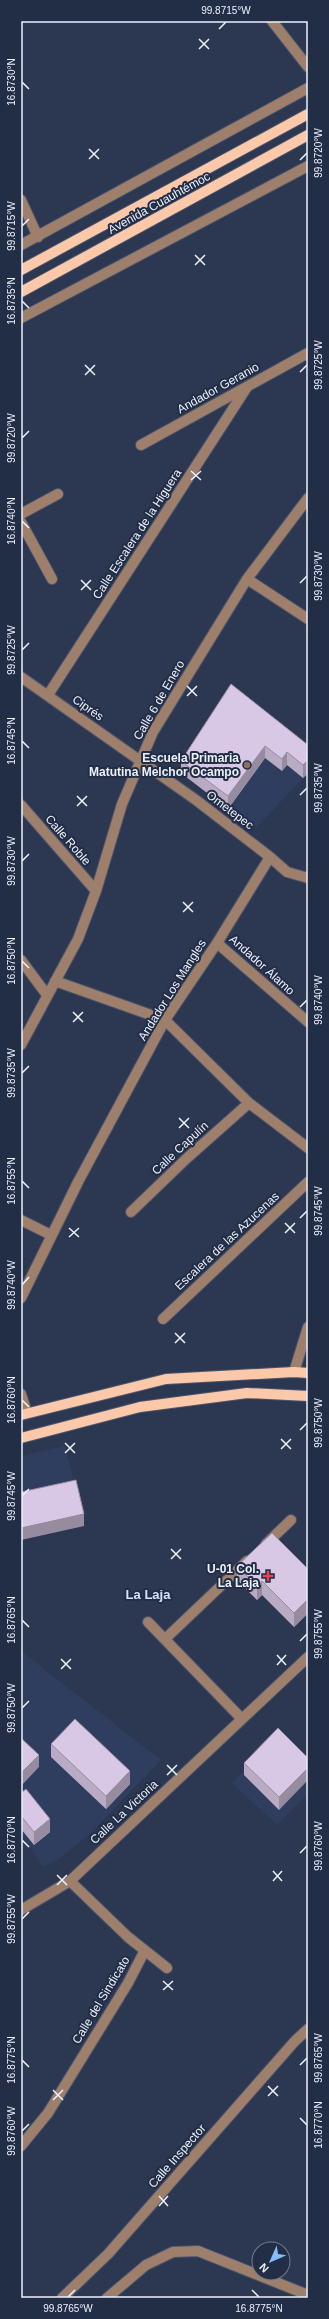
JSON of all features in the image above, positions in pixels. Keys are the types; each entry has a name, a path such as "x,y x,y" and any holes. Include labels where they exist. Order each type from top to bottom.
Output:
{"main road":[{"name":"Avenida Cuauhtémoc","path":"21,270 308,114"},
{"name":"Avenida Cuauhtémoc","path":"21,292 308,135"},
{"path":"24,1414 166,1379 294,1372 308,1373"},
{"path":"21,1438 140,1407 247,1393 308,1396"}],"street":[{"path":"272,21 308,67"},
{"path":"21,245 308,88"},
{"path":"21,318 308,166"},
{"path":"21,200 38,237"},
{"name":"Andador Geranio","path":"141,445 308,353"},
{"name":"Calle Escalera de la Higuera","path":"48,695 247,387"},
{"path":"21,514 58,494"},
{"name":"Calle 6 de Enero","path":"21,1045 47,994 78,939 96,891 122,804 153,732 248,579 307,502"},
{"path":"21,522 52,579"},
{"path":"248,579 308,618"},
{"name":"Ciprés","path":"21,677 140,760"},
{"name":"Ometepec","path":"140,760 270,857 287,872 306,878"},
{"name":"Calle Roble","path":"21,805 96,891"},
{"name":"Andador Los Mangles","path":"21,1298 78,1182 165,1020 218,943 270,857"},
{"name":"Andador Álamo","path":"218,943 308,1022"},
{"path":"21,960 47,994"},
{"path":"55,981 165,1020 249,1103 308,1148"},
{"name":"Calle Capulín","path":"131,1212 186,1159 249,1103"},
{"name":"Escalera de las Azucenas","path":"163,1319 308,1182"},
{"path":"21,1220 51,1235"},
{"path":"294,1372 308,1327"},
{"path":"21,1394 24,1414"},
{"path":"165,1639 291,1520"},
{"path":"148,1622 242,1719"},
{"name":"Calle La Victoria","path":"21,1910 70,1881 308,1657"},
{"name":"Calle del Sindicato","path":"21,2146 48,2113 128,1983 144,1952 70,1881"},
{"path":"144,1952 167,1968"},
{"name":"Calle Inspector","path":"62,2298 108,2254 295,2041 308,2029"},
{"path":"107,2298 146,2265 173,2252 198,2251 308,2295"}],"shaded area":[{"name":"Escuela Primaria Matutina Melchor Ocampo","path":"231,697 308,773 256,828 228,809"},
{"path":"65,1446 84,1526 21,1540 21,1456"},
{"path":"21,1651 161,1760 89,1835 56,1861 43,1867 21,1835"},
{"path":"280,1734 308,1762 308,1794 277,1825 232,1783"}],"building":[{"path":"231,684 308,745 308,760 303,765 287,752 282,759 265,746 228,796 181,761"},
{"path":"76,1480 84,1514 21,1528 21,1492"},
{"name":"U-01 Col. La Laja","path":"272,1533 308,1569 308,1599 294,1613 262,1581 257,1586 237,1566"},
{"path":"75,1719 130,1771 106,1796 51,1744"},
{"path":"278,1728 308,1758 308,1768 279,1797 244,1763"},
{"path":"21,1738 39,1755 21,1773"},
{"path":"26,1789 50,1819 34,1832 21,1816 21,1793"}],"place":[{"name":"Escuela Primaria Matutina Melchor Ocampo","path":"247,765"},
{"name":"U-01 Col. La Laja","path":"268,1576"}],"district":[{"name":"La Laja","path":"148,1594"}]}
